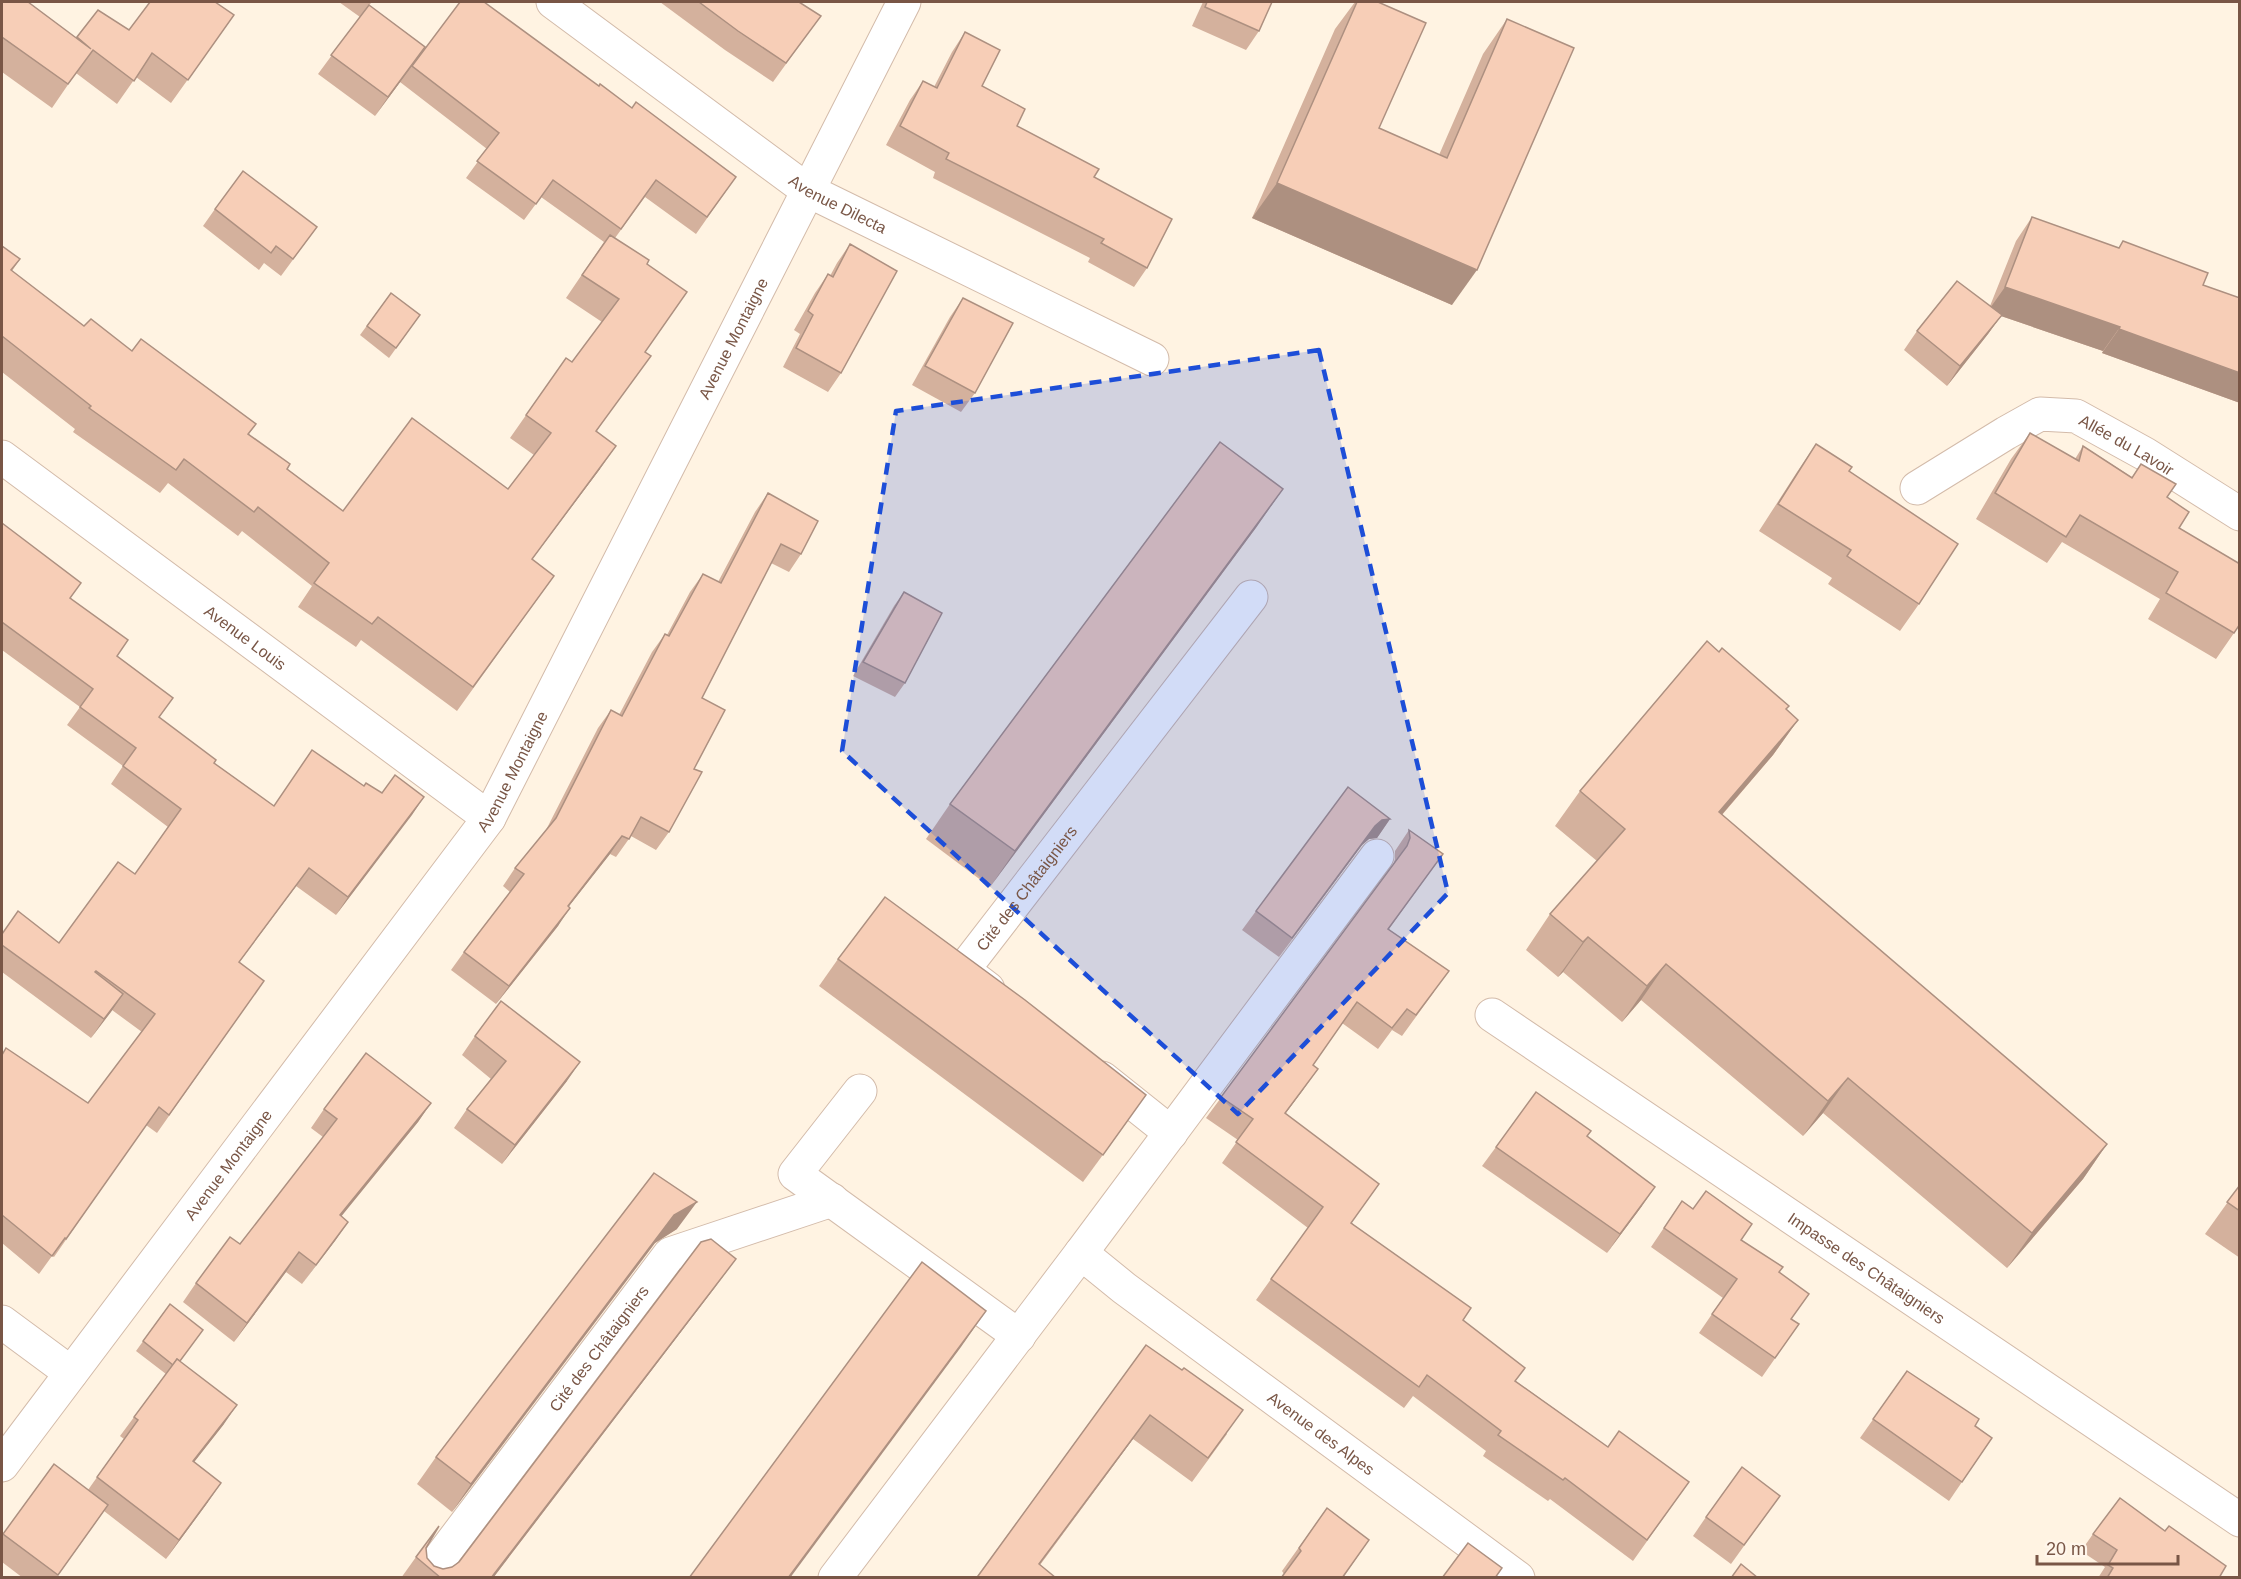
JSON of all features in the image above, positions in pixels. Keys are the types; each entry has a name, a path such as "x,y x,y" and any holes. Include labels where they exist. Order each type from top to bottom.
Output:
{"street":[{"name":"Avenue Dilecta","path":"553,2 807,190 1152,358"},
{"name":"Avenue Montaigne","path":"2,1465 489,818 904,2"},
{"name":"Allée du Lavoir","path":"1917,489 2040,414 2076,416 2145,454 2240,514"},
{"name":"Avenue Louis","path":"2,456 489,818"},
{"name":"Cité des Châtaigniers","path":"1010,1007 963,970 1251,597"},
{"path":"835,1578 1019,1336 1377,856"},
{"name":"Impasse des Châtaigniers","path":"1492,1015 2240,1520"},
{"path":"1076,1059 1171,1133"},
{"path":"860,1090 795,1174 1019,1336"},
{"name":"Cité des Châtaigniers","path":"425,1578 670,1254 832,1200"},
{"name":"Avenue des Alpes","path":"1081,1253 1124,1288 1518,1578"},
{"path":"2,1322 71,1373"}],"highlighted area":[{"path":"1319,350 1448,893 1238,1114 842,751 896,411"}],"building":[{"path":"2,2 28,2 91,49 77,37 98,10 129,30 150,2 215,2 234,15 188,80 152,53 134,81 93,50 68,84 2,37"},
{"path":"460,2 484,2 632,108 636,102 736,177 707,217 656,180 621,229 553,180 536,204 477,161 499,133 412,66"},
{"path":"699,2 799,2 821,16 786,63"},
{"path":"1207,2 1272,2 1259,31 1205,7"},
{"path":"1357,2 1378,2 1426,23 1379,128 1447,158 1507,19 1574,48 1477,270 1277,183"},
{"path":"369,5 425,47 388,97 331,55"},
{"path":"965,32 1000,50 982,86 1025,109 1017,126 1099,169 1094,177 1172,219 1147,268 1101,243 1104,239 946,159 949,153 900,126 923,81 937,88"},
{"path":"243,171 317,227 293,259 276,246 271,253 215,209"},
{"path":"2032,217 2119,248 2123,241 2208,273 2203,285 2240,298 2240,373 2119,329 2120,327 2005,287"},
{"path":"610,235 649,260 647,264 687,292 645,352 651,356 596,431 616,446 532,559 554,576 473,687 378,617 372,624 314,583 329,563 258,507 254,512 184,459 176,470 89,408 91,406 2,336 2,246 20,259 11,270 84,326 91,319 132,351 141,339 256,424 248,434 290,464 287,469 343,511 412,418 508,489 551,433 526,415 566,358 572,362 619,299 582,275"},
{"path":"850,244 897,271 841,373 796,348 813,315 808,311 828,274 833,277"},
{"path":"1957,281 2002,315 1960,366 1917,331"},
{"path":"391,293 420,315 396,348 367,326"},
{"path":"963,298 1013,323 975,393 925,366"},
{"path":"2030,433 2079,461 2083,446 2132,478 2141,464 2176,484 2167,497 2189,512 2179,528 2240,564 2240,624 2234,633 2166,593 2178,572 2080,515 2066,537 1995,493"},
{"path":"1220,442 1283,489 1015,851 950,804"},
{"path":"1816,444 1852,467 1849,471 1958,544 1919,604 1847,556 1851,550 1778,504"},
{"path":"768,493 818,521 801,554 781,544 702,698 725,710 694,769 702,772 669,832 641,817 629,839 622,836 509,986 464,952 524,874 515,868 556,818 611,710 622,716 665,634 669,636 703,574 721,583"},
{"path":"2,523 81,583 70,598 128,640 117,656 173,698 159,717 216,760 214,763 274,806 312,750 364,786 366,783 382,793 395,775 424,797 348,897 309,868 239,962 264,981 169,1115 159,1107 52,1256 2,1215 2,1055 6,1048 88,1103 155,1014 96,971 123,994 104,1019 2,945 2,934 18,911 59,943 118,862 135,874 181,809 123,766 136,748 80,707 93,689 2,622"},
{"path":"904,592 942,613 905,683 863,662"},
{"path":"1707,641 1719,652 1722,648 1789,706 1786,709 1798,720 1719,812 2107,1144 2032,1233 1848,1078 1828,1101 1666,964 1647,986 1588,937 1583,942 1550,914 1625,829 1580,791"},
{"path":"1348,787 1390,819 1382,820 1375,826 1292,938 1256,911"},
{"path":"1409,830 1443,854 1388,929 1449,971 1416,1015 1407,1009 1392,1028 1357,1002 1313,1065 1318,1069 1285,1113 1379,1184 1351,1223 1471,1308 1463,1320 1525,1368 1515,1381 1608,1447 1619,1431 1689,1482 1647,1540 1565,1478 1563,1480 1498,1435 1501,1431 1427,1375 1419,1387 1271,1279 1323,1207 1236,1142 1253,1119 1221,1097 1407,846 1410,838"},
{"path":"885,897 1025,1000 1146,1095 1103,1155 838,959"},
{"path":"501,1001 580,1062 515,1145 467,1109 506,1061 475,1036"},
{"path":"366,1053 431,1103 340,1215 348,1222 316,1265 299,1252 247,1323 196,1283 230,1237 240,1244 337,1119 324,1109"},
{"path":"1536,1092 1591,1131 1587,1136 1655,1187 1620,1234 1496,1147"},
{"path":"654,1173 697,1202 674,1215 471,1484 436,1457"},
{"path":"2240,1185 2240,1211 2227,1202"},
{"path":"1706,1191 1752,1224 1741,1240 1783,1267 1779,1272 1809,1294 1791,1319 1799,1324 1775,1358 1712,1314 1737,1279 1664,1228 1682,1201 1693,1209"},
{"path":"711,1239 736,1259 491,1578 441,1578 416,1557 439,1526 426,1548 427,1558 434,1566 443,1569 459,1562 701,1242"},
{"path":"922,1262 986,1311 788,1578 689,1578"},
{"path":"170,1304 203,1330 180,1361 177,1359 173,1365 143,1341"},
{"path":"1146,1345 1182,1370 1184,1368 1243,1410 1208,1458 1150,1415 1039,1564 1056,1578 980,1578 978,1576"},
{"path":"177,1359 237,1405 193,1461 221,1483 179,1540 97,1477 138,1420 134,1417"},
{"path":"1907,1371 1979,1419 1975,1426 1992,1438 1962,1482 1873,1419"},
{"path":"54,1464 108,1505 58,1575 3,1534"},
{"path":"1742,1467 1780,1496 1744,1545 1706,1517"},
{"path":"2120,1498 2165,1531 2169,1526 2226,1566 2219,1578 2107,1578 2113,1568 2108,1565 2117,1550 2093,1534"},
{"path":"1327,1508 1369,1540 1342,1578 1281,1578 1301,1551 1299,1548"},
{"path":"1468,1543 1502,1568 1495,1578 1442,1578"},
{"path":"1741,1564 1758,1578 1731,1578"}]}
